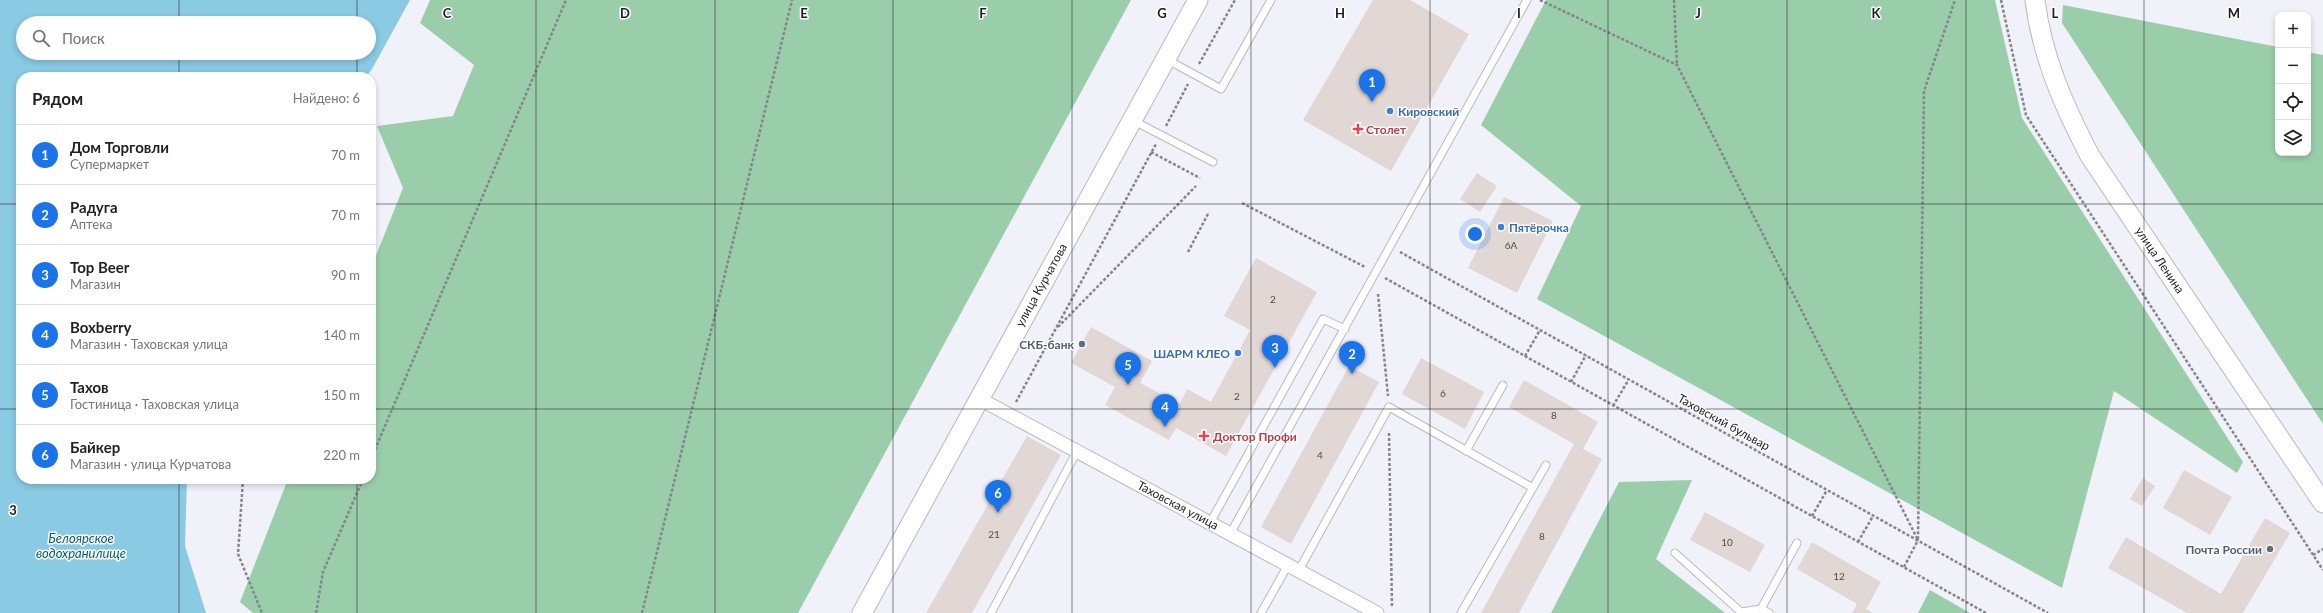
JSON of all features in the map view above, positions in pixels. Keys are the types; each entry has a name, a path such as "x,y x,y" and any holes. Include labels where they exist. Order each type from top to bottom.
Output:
{"main road":[{"name":"улица Курчатова","path":"862,613 978,398 1134,121 1198,0"},
{"name":"улица Ленина","path":"2035,0 2037,16 2052,74 2065,107 2090,156 2323,503"}],"street":[{"name":"Таховская улица","path":"978,398 1377,613"}],"lane":[{"path":"1166,59 1221,89 1271,0"},
{"path":"1230,534 1527,0"},
{"path":"1134,121 1213,162"},
{"path":"1210,523 1323,318 1344,329"},
{"path":"1466,451 1503,385"},
{"path":"1261,613 1293,568 1389,407 1533,488"},
{"path":"991,613 1077,451"},
{"path":"1461,613 1546,465"},
{"path":"1761,609 1797,543"},
{"path":"1675,554 1740,612 1761,609 1769,613"}],"path":[{"path":"376,447 566,0"},
{"path":"642,613 792,0"},
{"path":"1010,414 1151,152 1235,0"},
{"path":"1540,0 1677,65"},
{"path":"1674,0 1677,65 1918,540"},
{"path":"1904,567 1918,540 1924,91 1955,0"},
{"path":"2001,0 2026,115 2323,570"},
{"path":"1151,152 1200,178"},
{"path":"1055,330 1196,186"},
{"path":"1242,203 1376,273 1986,613"},
{"path":"1188,252 1209,212"},
{"name":"Таховский бульвар","path":"1391,246 2048,613"},
{"path":"1376,273 1389,407 1392,613"},
{"path":"1525,356 1540,330"},
{"path":"1571,382 1586,355"},
{"path":"1613,406 1629,379"},
{"path":"243,484 238,554 262,613"},
{"path":"316,613 323,572 361,484"},
{"path":"1812,516 1828,490"},
{"path":"1858,542 1874,516"},
{"path":"2313,555 2323,549"}],"green space":[{"path":"430,0 1131,0 798,613 253,613 240,602 286,484 376,484 376,256 403,188 377,126 453,116 474,65 420,23"},
{"path":"1546,0 1995,0 2022,118 2243,462 2237,473 2114,391 2062,588 1537,299 1581,206 1481,125"},
{"path":"2063,5 2275,46 2275,156 2311,156 2311,53 2323,55 2323,424 2062,23"},
{"path":"1692,480 1656,559 1725,613 1551,613 1619,482"},
{"path":"1930,590 1970,613 1918,613"}],"water":[{"name":"Белоярское водохранилище","path":"0,0 410,0 370,72 16,72 16,484 187,484 185,546 206,613 0,613"}],"building":[{"path":"1373,0 1410,0 1469,34 1391,171 1303,120"},
{"path":"1477,173 1497,186 1480,212 1460,199"},
{"path":"1504,197 1553,221 1517,293 1468,268"},
{"path":"1256,258 1317,292 1226,456 1176,428 1169,440 1105,405 1115,387 1071,363 1091,327 1152,361 1140,383 1180,404 1187,389 1211,402 1250,330 1224,316"},
{"path":"1421,358 1484,392 1465,429 1402,394"},
{"path":"1349,366 1379,382 1291,544 1261,527"},
{"path":"1524,380 1598,422 1583,449 1602,459 1519,613 1481,613 1574,444 1509,407"},
{"path":"1027,436 1061,455 972,613 926,613"},
{"path":"2184,470 2232,497 2210,535 2163,508"},
{"path":"2143,478 2155,486 2142,506 2130,499"},
{"path":"1705,512 1765,545 1750,572 1690,540"},
{"path":"2265,518 2290,533 2243,613 2187,613 2108,568 2126,537 2221,594"},
{"path":"1812,542 1881,582 1866,609 1873,613 1852,613 1857,604 1797,569"}],"place":[{"name":"Дом Торговли","path":"1372,102"},
{"name":"Кировский","path":"1390,111"},
{"name":"Столет","path":"1358,129"},
{"name":"Пятёрочка","path":"1501,227"},
{"name":"СКБ-банк","path":"1082,344"},
{"name":"ШАРМ КЛЕО","path":"1238,353"},
{"name":"Top Beer","path":"1275,368"},
{"name":"Радуга","path":"1352,374"},
{"name":"Тахов","path":"1128,385"},
{"name":"Boxberry","path":"1165,427"},
{"name":"Доктор Профи","path":"1204,436"},
{"name":"Байкер","path":"998,513"},
{"name":"Почта России","path":"2270,549"}]}
